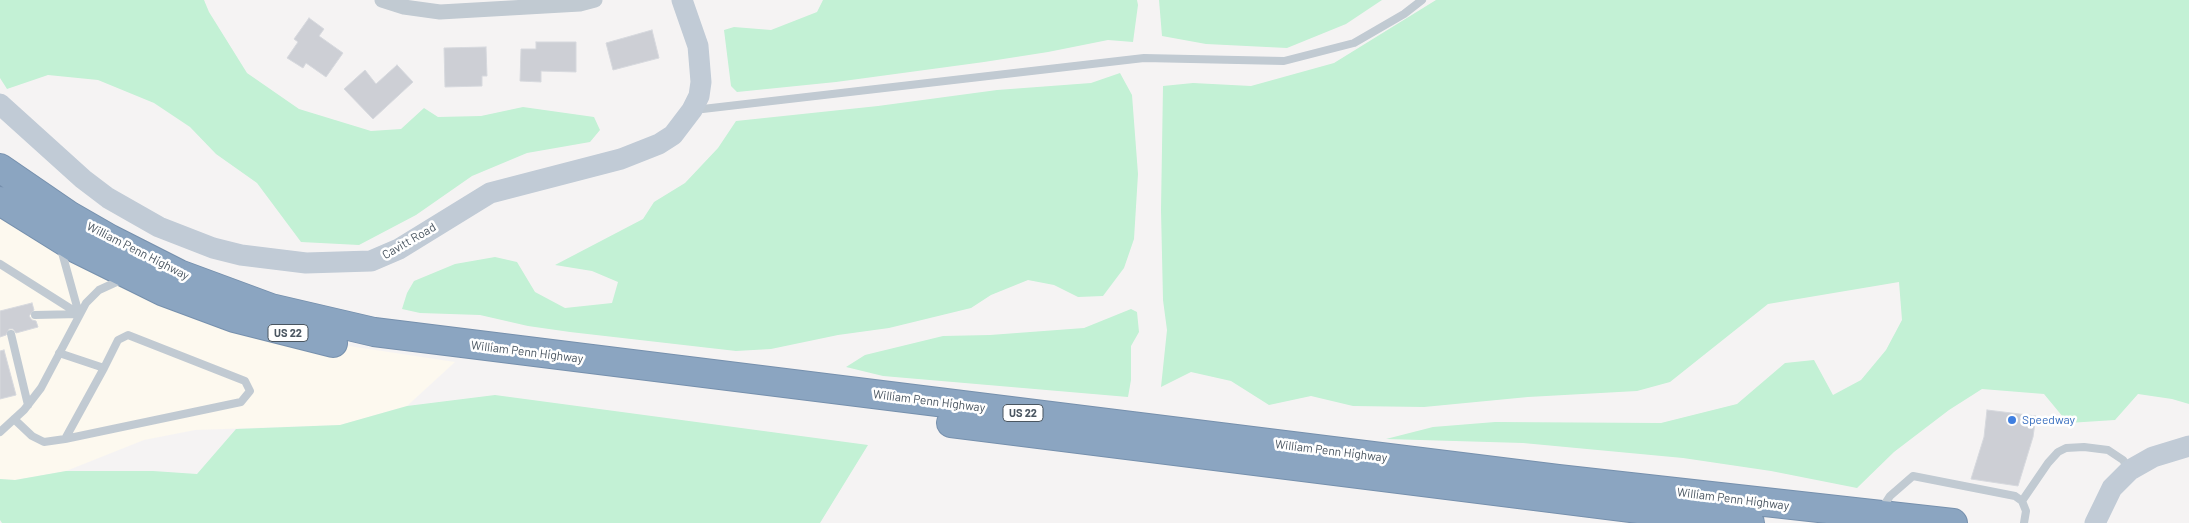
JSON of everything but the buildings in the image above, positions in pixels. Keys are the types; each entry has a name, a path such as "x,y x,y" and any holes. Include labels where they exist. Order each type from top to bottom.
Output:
{"highway":[{"name":"William Penn Highway","path":"0,168 78,220 179,274 271,308 374,332 1548,478 1953,523"},
{"name":"William Penn Highway","path":"0,201 51,234 129,277 201,307 258,325 336,344 400,355 1750,523"}],"street":[{"path":"382,0 404,7 440,12 580,4 595,0"},
{"name":"Cavitt Road","path":"0,104 83,179 108,198 159,227 213,248 241,255 306,263 339,264 372,261 385,256 490,193 621,159 651,147 672,135 692,110 699,96 701,67 698,46 682,0"},
{"path":"2095,523 2112,488 2130,470 2154,457 2189,446"}],"lane":[{"path":"692,110 1144,58 1284,61 1354,43 1404,14 1422,0"},
{"path":"51,234 64,255 79,314"},
{"path":"0,264 79,314"},
{"path":"0,432 28,406 40,388 79,314 99,290 129,277"},
{"path":"35,315 79,314"},
{"path":"12,334 28,406"},
{"path":"14,419 32,436 44,442 65,439 241,402 250,391 245,382 128,335 118,340 65,439"},
{"path":"59,353 104,368"},
{"path":"2022,501 2048,463 2058,452 2066,448 2084,447 2108,450 2122,460 2130,470"},
{"path":"1877,516 1890,496 1913,476 2016,496 2022,501 2026,512 2024,523"}],"shaded area":[{"path":"0,201 336,344 455,362 407,406 340,425 195,430 144,440 66,471 15,480 0,479"}],"green space":[{"path":"0,0 204,0 209,12 247,73 299,109 371,131 401,129 424,108 438,117 481,116 523,107 594,117 600,130 590,142 527,153 472,176 416,215 359,245 301,242 257,183 216,154 190,127 154,103 98,80 48,75 7,89 0,78"},
{"path":"823,0 1137,0 1138,5 1133,42 1108,40 984,62 836,82 737,92 731,86 724,30 734,27 771,30 817,12"},
{"path":"1159,0 1382,0 1346,24 1287,48 1206,44 1162,36"},
{"path":"1436,0 2189,0 2189,404 2172,399 2138,394 2115,420 2068,423 2044,394 1982,389 1949,410 1894,452 1857,488 1771,471 1683,458 1523,443 1386,439 1433,427 1495,422 1661,423 1737,404 1785,363 1814,360 1833,395 1861,380 1886,350 1902,320 1899,282 1768,304 1670,382 1637,391 1528,397 1424,407 1353,406 1311,396 1269,405 1231,381 1191,372 1161,387 1167,330 1163,300 1161,210 1163,86 1193,83 1251,86 1334,63"},
{"path":"1120,73 1132,95 1138,174 1134,239 1124,268 1103,296 1078,297 1054,285 1028,280 991,295 971,308 889,328 838,335 771,349 736,351 570,332 528,326 480,315 420,313 402,309 407,293 414,281 455,264 495,257 517,262 535,292 565,308 612,303 618,282 592,271 555,265 643,219 654,202 685,183 718,148 736,121 878,106 997,90 1091,83"},
{"path":"1131,309 1137,312 1139,332 1131,346 1131,380 1128,397 883,376 846,367 865,355 943,336 990,335 1084,328"},
{"path":"495,395 868,445 820,523 2,523 0,520 0,479 15,480 66,471 153,471 197,474 236,429 340,425 407,406"}],"place":[{"name":"Speedway","path":"2012,420"}]}
